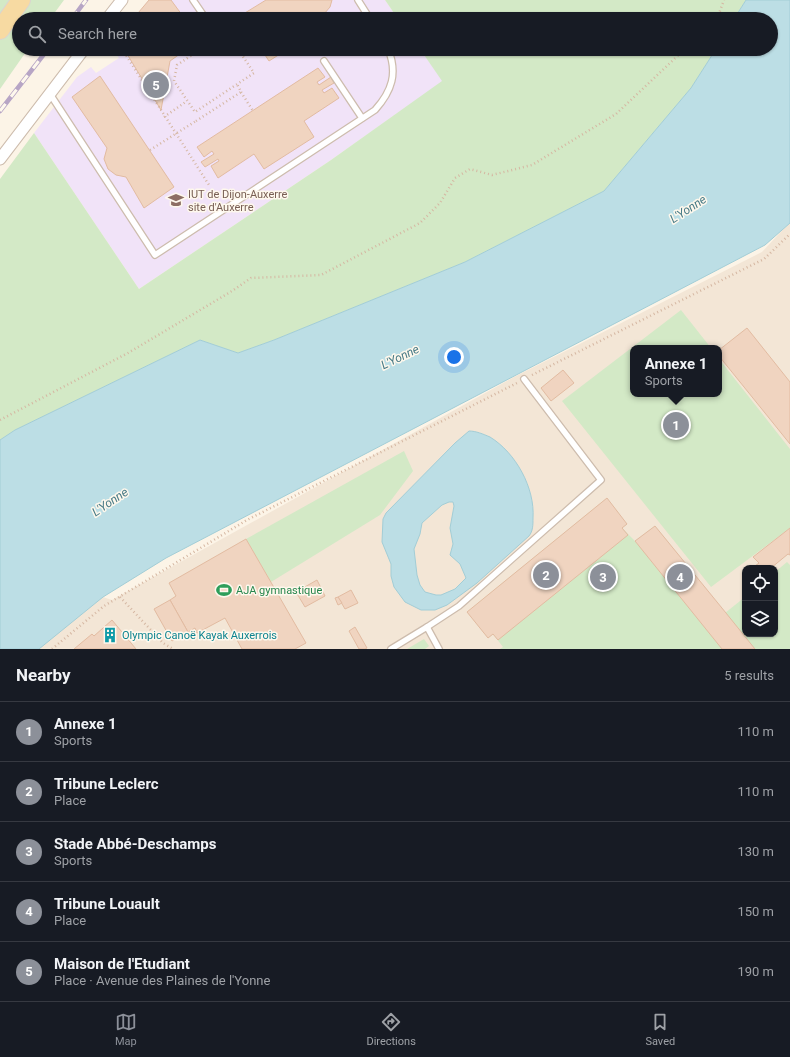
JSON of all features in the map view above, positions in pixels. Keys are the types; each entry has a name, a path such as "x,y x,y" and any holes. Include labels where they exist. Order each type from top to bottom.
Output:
{"main road":[{"path":"13,12 21,0"},
{"path":"0,30 12,13"}],"street":[{"path":"113,12 122,0"},
{"path":"0,159 79,56"}],"lane":[{"path":"193,0 201,12"},
{"path":"358,0 366,12"},
{"path":"50,94 155,255 375,110 384,99 390,87 393,73 391,56"},
{"path":"324,61 362,118"},
{"path":"391,649 459,606 601,480 524,379"},
{"path":"427,627 439,649"}],"path":[{"path":"720,12 724,0"},
{"path":"126,56 209,185"},
{"path":"190,56 177,65 174,81 195,112 254,73 242,56"},
{"path":"0,420 128,353 232,291 251,278 321,275 420,223 440,203 455,178 470,169 492,175 532,165 616,114 678,56"},
{"path":"237,84 253,110"},
{"path":"150,150 241,92"},
{"path":"164,116 187,101"},
{"path":"52,649 104,606 247,520 764,259 790,234"},
{"path":"120,597 163,643 173,649"}],"shaded area":[{"path":"149,0 385,0 393,12 139,12"},
{"name":"IUT de Dijon-Auxerre site d'Auxerre","path":"117,56 425,56 443,81 331,160 139,289 34,133 77,77 91,67 96,73 119,58"},
{"path":"790,222 790,649 0,649 0,564 112,600 514,377 762,252"}],"green space":[{"path":"0,0 64,0 55,12 12,12 12,56 23,56 0,89"},
{"path":"385,0 746,0 738,12 393,12"},
{"path":"425,56 712,56 691,88 604,191 465,262 274,340 238,353 200,340 15,430 0,440 0,179 34,133 139,289 331,160 442,81"},
{"path":"681,310 709,345 635,345"},
{"path":"630,349 630,397 722,397 722,363 790,449 790,528 711,587 562,401"},
{"path":"404,451 413,471 380,515 271,582 246,539"},
{"path":"607,498 627,524 622,528 635,541 655,526 725,613 742,599 742,637 778,637 778,570 787,562 790,565 790,649 500,649 503,647 493,634 488,638 467,612"},
{"path":"424,639 429,646 425,649 407,649"}],"water":[{"name":"L'Yonne","path":"746,0 790,0 790,223 765,245 166,558 103,597 39,649 0,649 0,440 15,430 200,340 238,353 274,340 465,262 604,191 691,88 712,56 778,56 778,12 738,12"},
{"path":"469,431 490,437 508,452 522,472 531,495 533,507 532,528 529,536 477,583 447,605 435,610 421,610 405,602 394,587 391,576 391,564 382,542 383,519 386,513 455,443","holes":["453,502 454,506 450,528 453,544 450,555 460,564 466,578 455,589 441,595 436,595 425,592 420,585 417,575 414,549 420,534 422,523 442,505"]}],"building":[{"path":"149,0 171,0 180,12 139,12"},
{"path":"266,0 332,0 330,7 326,12 246,12"},
{"path":"128,56 177,56 170,61 161,110"},
{"path":"266,56 277,56 269,61"},
{"path":"318,68 325,77 317,82 319,85 331,77 334,83 322,90 324,93 332,88 339,98 304,121 314,137 264,169 254,154 218,178 211,166 219,161 218,159 205,167 201,162 214,154 212,151 204,157 197,147"},
{"path":"100,76 174,187 144,208 126,177 116,175 108,169 104,159 107,148 72,97"},
{"path":"747,328 790,382 790,444 722,360 722,348"},
{"path":"563,370 574,383 551,401 541,388"},
{"path":"607,498 627,524 622,528 628,535 498,640 493,634 488,638 467,612"},
{"path":"655,526 742,633 742,637 745,637 755,649 722,649 635,541"},
{"path":"790,528 790,555 788,554 775,565 756,565 759,563 753,557"},
{"name":"AJA gymnastique","path":"246,539 306,643 295,649 242,649 225,618 197,633 195,628 188,632 170,600 176,596 169,583"},
{"path":"317,580 325,596 305,607 296,592"},
{"path":"351,590 358,603 345,609 338,597"},
{"path":"338,597 342,603 338,605 335,598"},
{"path":"170,600 188,632 172,641 154,609"},
{"name":"Olympic Canoë Kayak Auxerrois","path":"112,620 136,649 74,649 92,634 94,636"},
{"path":"355,627 367,648 359,649 349,631"}],"railway":[{"path":"77,12 86,0"},
{"path":"0,111 43,56"}],"place":[{"name":"Maison de l'Etudiant","path":"156,85"},
{"name":"IUT de Dijon-Auxerre site d'Auxerre","path":"176,200"},
{"name":"Annexe 1","path":"676,425"},
{"name":"Tribune Leclerc","path":"546,575"},
{"name":"Stade Abbé-Deschamps","path":"603,577"},
{"name":"Tribune Louault","path":"680,577"},
{"name":"AJA gymnastique","path":"224,590"},
{"name":"Olympic Canoë Kayak Auxerrois","path":"110,635"}]}
